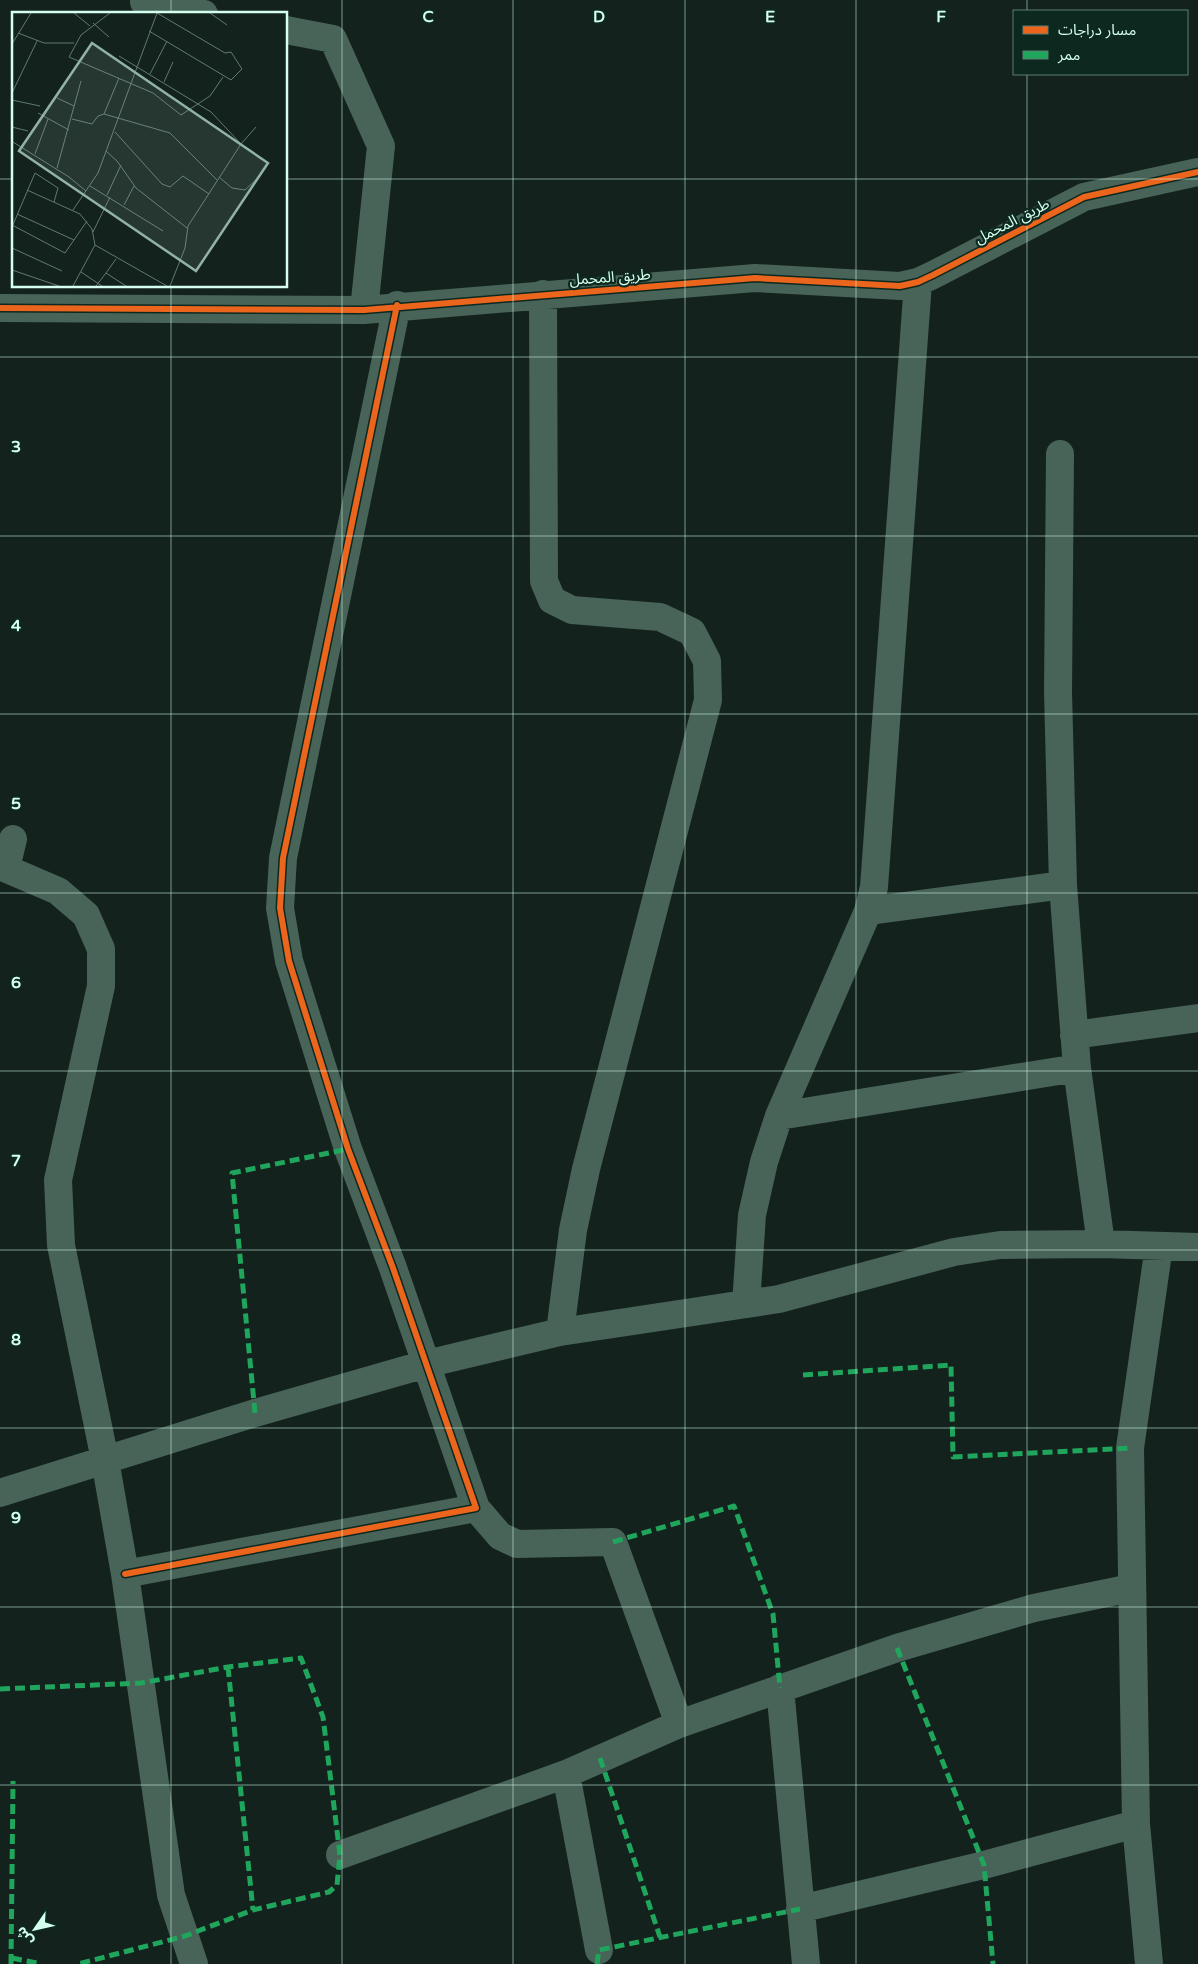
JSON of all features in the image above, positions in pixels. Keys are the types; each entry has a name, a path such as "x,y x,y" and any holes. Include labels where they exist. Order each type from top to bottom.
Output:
{"street":[{"path":"144,2 194,12"},
{"path":"288,30 333,39 381,146 364,310"},
{"name":"طريق المحمل","path":"0,309 364,310 755,278 900,286 918,282 1084,197 1198,172"},
{"path":"746,1304 752,1215 764,1162 779,1116 868,910 874,887 918,282"},
{"path":"543,294 544,581 552,600 572,610 660,617 692,632 707,661 708,700 586,1169 573,1230 560,1332"},
{"path":"397,306 283,858 280,908 289,961 348,1148 476,1508 500,1536 517,1544 613,1542 679,1724"},
{"path":"1060,454 1058,692 1063,885 1077,1068 1102,1244"},
{"path":"13,839 3,867 58,892 86,915 101,949 101,986 58,1180 61,1245 125,1574 171,1895 194,1964"},
{"path":"868,910 1063,885"},
{"path":"1074,1035 1198,1018"},
{"path":"779,1116 1077,1068"},
{"path":"0,1493 255,1413 426,1364 560,1332 779,1298 954,1252 1000,1245 1102,1244 1198,1247"},
{"path":"1149,1964 1136,1824 1130,1448 1159,1246"},
{"path":"125,1574 476,1508"},
{"path":"340,1855 566,1774 679,1724 897,1648 1034,1608 1131,1588"},
{"path":"780,1688 806,1964"},
{"path":"566,1774 599,1950"},
{"path":"800,1909 984,1866 1136,1824"}],"marked path":[{"path":"255,1413 232,1173 348,1149"},
{"path":"803,1375 951,1365 953,1457 1130,1448"},
{"path":"613,1542 734,1506 773,1614 780,1688"},
{"path":"897,1648 984,1865 993,1964"},
{"path":"0,1689 141,1683 228,1667 301,1658 323,1717 340,1855 337,1885 329,1892 253,1910 185,1936 78,1964"},
{"path":"228,1667 253,1910"},
{"path":"600,1758 660,1937"},
{"path":"11,1964 13,1781"},
{"path":"597,1964 599,1950 800,1909"},
{"path":"12,1958 41,1964"}],"cycle path":[{"path":"0,308 364,310 755,278 900,286 918,282 933,275 1084,197 1198,172"},
{"path":"125,1574 476,1508 393,1268 348,1149 289,961 280,908 283,858 397,305"}]}
